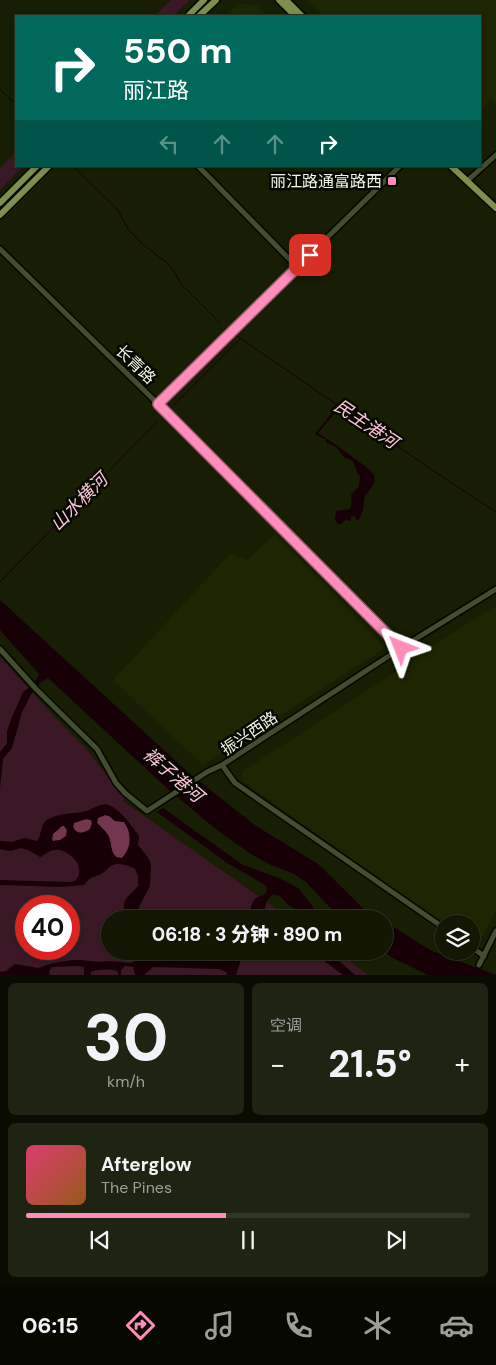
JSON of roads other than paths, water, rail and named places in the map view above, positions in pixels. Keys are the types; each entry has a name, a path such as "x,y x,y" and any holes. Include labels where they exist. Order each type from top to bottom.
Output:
{"main road":[{"path":"189,15 204,0"},
{"path":"200,15 216,0"},
{"path":"279,0 295,15"},
{"path":"286,0 301,15"},
{"path":"0,203 36,167"},
{"path":"0,215 48,167"},
{"path":"452,167 496,203"},
{"path":"458,167 496,208"}],"street":[{"path":"468,180 496,155"},
{"path":"199,167 298,268"},
{"path":"158,404 399,167"},
{"name":"长青路","path":"0,249 158,404 401,648"},
{"name":"振兴西路","path":"435,922 235,784 222,765 401,648 496,589"},
{"path":"0,649 97,749 116,783 147,811 207,772 222,765"},
{"path":"479,965 496,931"},
{"path":"480,953 484,956"}],"water":[{"path":"334,410 336,412 318,433 370,470 374,475 375,482 364,498 363,510 358,521 352,516 350,521 346,520 339,525 335,520 336,511 350,509 351,495 359,486 360,476 353,461 344,457 336,447 315,434"},
{"name":"裤子港河","path":"0,600 189,773 256,826 318,864 365,910 332,910 306,882 294,874 271,865 251,854 217,830 169,790 48,678 33,691 22,712 12,748 3,759 0,788 0,752 7,743 7,731 23,692 34,684 39,674 0,630"},
{"path":"106,804 121,813 139,836 138,845 150,861 150,886 138,910 124,910 125,900 138,886 138,876 135,869 123,864 111,866 84,885 62,887 0,885 0,880 75,881 79,874 77,862 67,853 53,850 40,857 21,848 10,851 0,849 0,841 12,842 24,838 37,841 43,824 51,818 87,811","holes":["105,815 115,821 124,822 127,826 130,840 128,850 122,858 115,856 108,835 97,823 98,818","86,819 91,820 90,829 83,833 76,831 73,827 74,823","62,826 67,830 66,836 60,840 53,841 53,834"]},
{"path":"163,808 243,865 279,878 298,888 314,910 296,910 281,897 273,894 267,901 264,910 250,910 253,901 266,893 267,888 265,885 227,863 157,812"},
{"path":"393,927 435,952 435,960 456,960 496,975 428,975 393,958"},
{"path":"72,960 131,963 136,960 241,960 236,975 227,975 226,972 219,969 153,967 144,975 135,975 133,967 125,966 121,970 121,975 117,971 97,970 91,972 91,975 84,975 84,967 78,966 52,967 49,971 50,975 0,975 0,972 6,971 15,964 38,968"},
{"path":"323,960 338,960 355,975 343,975"}],"waterway":[{"name":"民主港河","path":"0,89 15,104"},
{"name":"民主港河","path":"74,167 117,209 128,229 141,243 165,261 174,271 181,284 220,323"},
{"name":"民主港河","path":"237,336 496,512"},
{"name":"山水横河","path":"174,405 241,338"},
{"name":"山水横河","path":"0,582 158,421"}],"place":[{"name":"丽江路通富路西","path":"392,181"}]}
